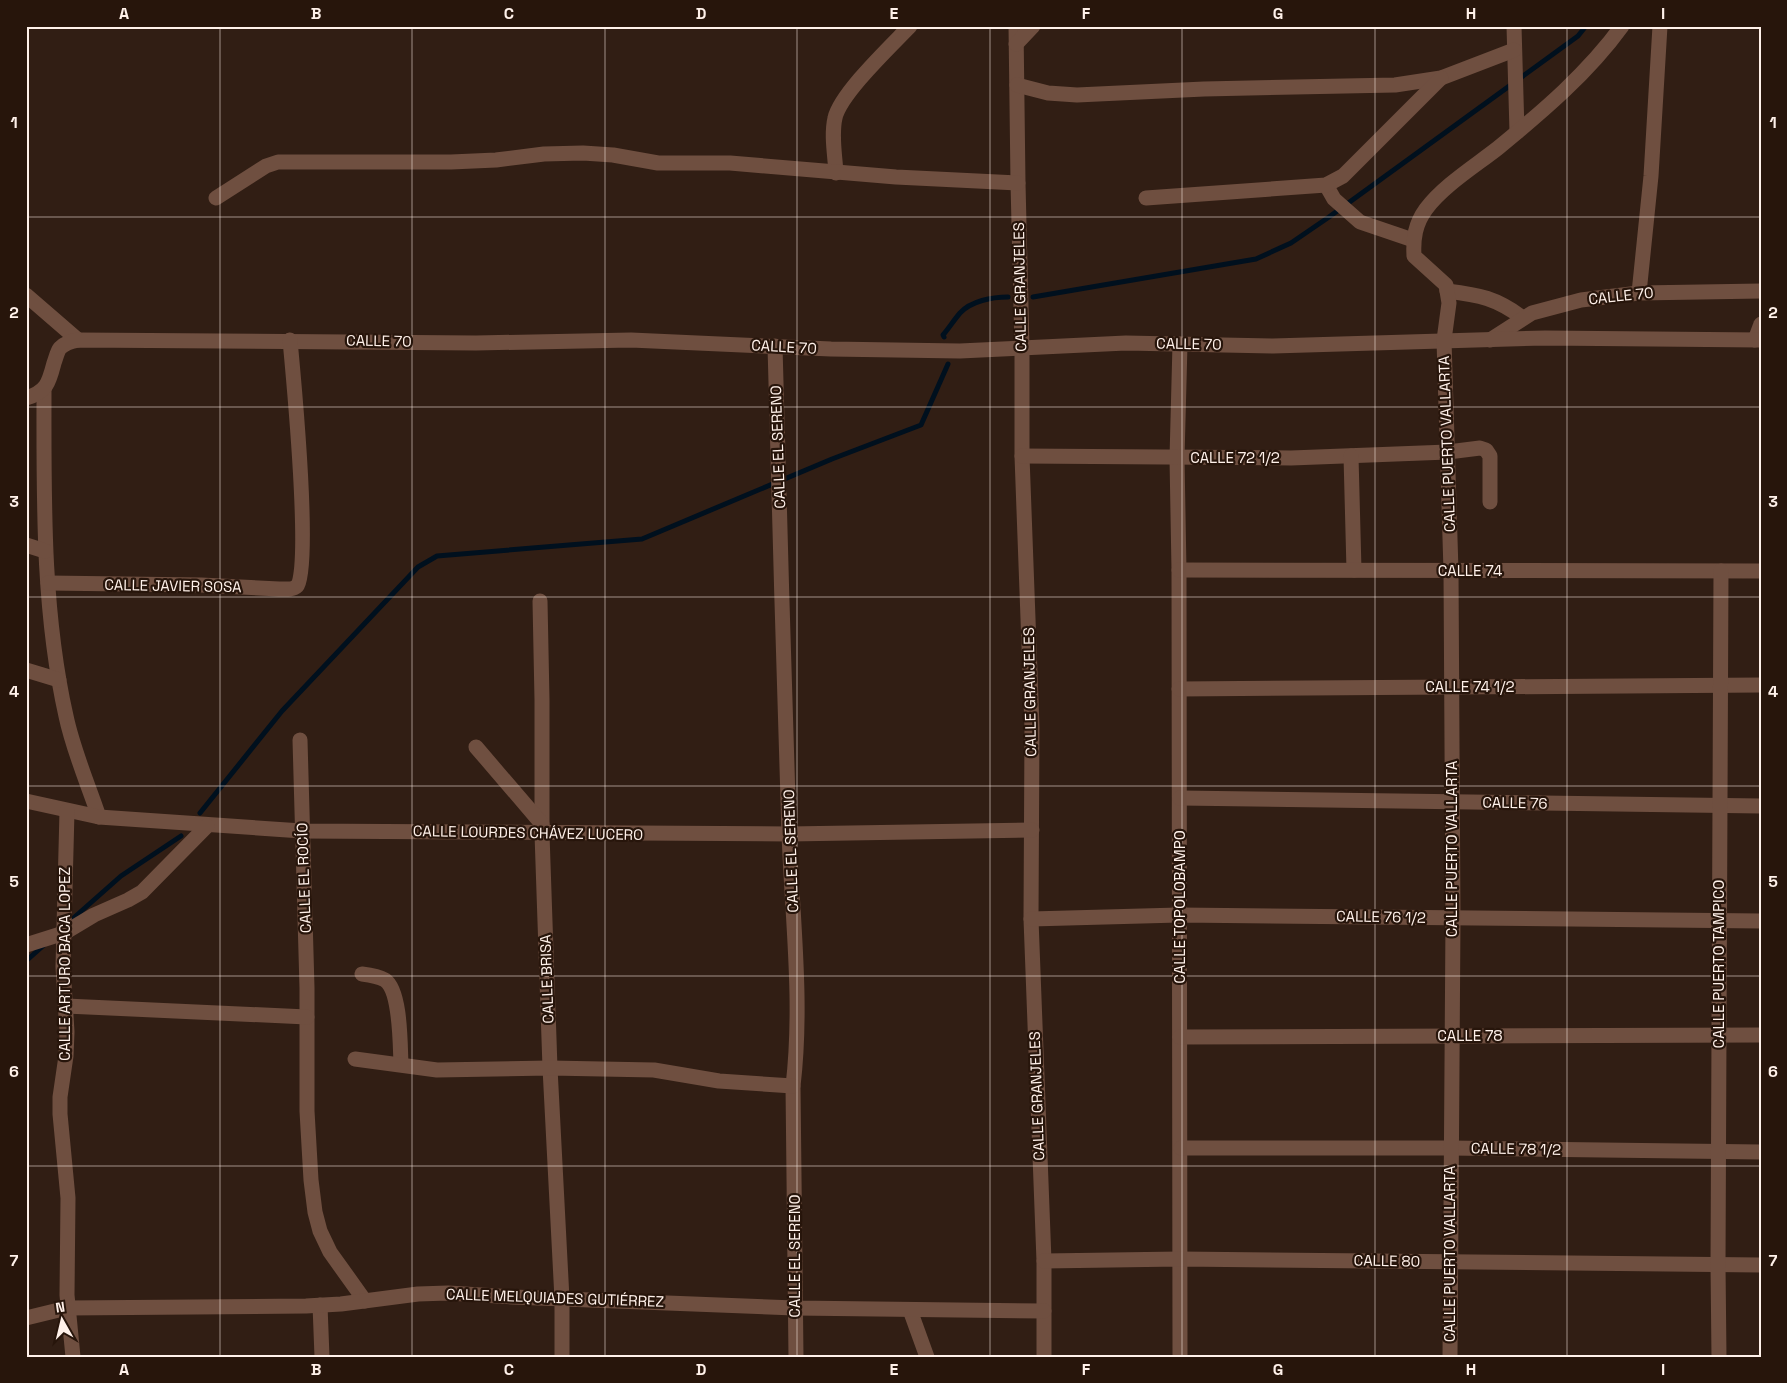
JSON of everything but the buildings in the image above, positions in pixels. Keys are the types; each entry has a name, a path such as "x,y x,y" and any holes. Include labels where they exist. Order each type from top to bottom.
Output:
{"street":[{"path":"836,173 833,130 838,107 910,26"},
{"path":"1014,32 1033,26"},
{"path":"1514,26 1517,132"},
{"path":"1523,318 1505,305 1494,300 1473,294 1447,291 1446,285 1414,256 1413,240 1417,224 1426,209 1445,190 1517,132 1591,65 1622,26"},
{"path":"1639,293 1651,176 1660,26"},
{"name":"CALLE GRANJELES","path":"1014,32 1017,85 1022,348 1022,456 1032,728 1031,919 1044,1261 1044,1357"},
{"path":"1017,85 1048,93 1108,95 1204,89 1395,85 1441,78 1515,57"},
{"path":"1146,198 1326,185 1344,176 1441,78"},
{"path":"216,198 266,166 278,162 496,160 544,154 583,153 613,155 658,163 730,163 836,173 1018,183"},
{"path":"1326,185 1334,199 1360,222 1413,240"},
{"name":"CALLE PUERTO VALLARTA","path":"1447,291 1449,303 1444,340 1451,570 1453,918 1450,1357"},
{"name":"CALLE 70","path":"1490,340 1532,313 1581,300 1639,293 1761,291"},
{"path":"26,295 78,340"},
{"path":"1758,340 1761,324"},
{"name":"CALLE 70","path":"78,340 290,340 476,343 631,340 960,351 1107,343 1273,346 1545,338 1758,340"},
{"path":"26,398 44,390 48,385 60,347 78,340"},
{"name":"CALLE JAVIER SOSA","path":"48,583 192,585 279,589 297,587 302,567 303,520 290,340"},
{"name":"CALLE TOPOLOBAMPO","path":"1180,344 1176,458 1180,570 1180,1357"},
{"name":"CALLE EL SERENO","path":"775,346 789,834 795,957 795,1064 792,1086 796,1357"},
{"path":"44,390 45,550 59,680 66,718 99,817"},
{"name":"CALLE 72 1/2","path":"1022,456 1176,458 1351,456 1448,452 1480,448 1486,450 1490,456 1490,502"},
{"path":"1351,456 1354,570"},
{"path":"26,545 45,550"},
{"name":"CALLE 74","path":"1180,570 1761,571"},
{"name":"CALLE PUERTO TAMPICO","path":"1719,1357 1719,686 1721,571"},
{"name":"CALLE BRISA","path":"540,601 542,829 550,1068 562,1298 562,1357"},
{"path":"26,670 59,680"},
{"name":"CALLE 74 1/2","path":"1179,689 1761,685"},
{"name":"CALLE EL ROCÍO","path":"300,740 308,1121 311,1180 315,1212 320,1231 330,1252 364,1301"},
{"path":"476,747 542,829"},
{"name":"CALLE 76","path":"1180,798 1761,806"},
{"name":"CALLE LOURDES CHÁVEZ LUCERO","path":"26,801 99,817 207,826 302,831 542,829 789,834 1032,830"},
{"name":"CALLE ARTURO BACA LOPEZ","path":"67,811 63,967 66,1006 66,1056 60,1097 60,1114 68,1198 67,1308 73,1357"},
{"path":"26,945 64,933 94,915 142,892 207,826"},
{"name":"CALLE 76 1/2","path":"1031,919 1179,915 1761,921"},
{"path":"362,974 376,976 386,981 392,988 396,1000 401,1064"},
{"path":"66,1006 306,1017"},
{"name":"CALLE 78","path":"1180,1037 1761,1035"},
{"path":"355,1059 437,1070 550,1068 654,1070 719,1081 792,1086"},
{"name":"CALLE 78 1/2","path":"1181,1148 1450,1148 1761,1152"},
{"name":"CALLE 80","path":"1044,1261 1180,1259 1761,1265"},
{"name":"CALLE MELQUIADES GUTIÉRREZ","path":"26,1318 67,1308 320,1305 418,1294 448,1293 512,1298 562,1298 795,1308 1044,1312"},
{"path":"320,1305 322,1357"},
{"path":"910,1310 926,1357"}],"waterway":[{"path":"1033,297 1256,259 1291,243 1578,36 1586,26"},
{"path":"944,337 943,335 958,316 970,305 989,299 1008,297"},
{"path":"200,813 282,711 418,567 437,556 642,539 832,459 921,425 948,364"},
{"path":"69,922 121,876 181,836"},
{"path":"26,961 44,945"}]}
